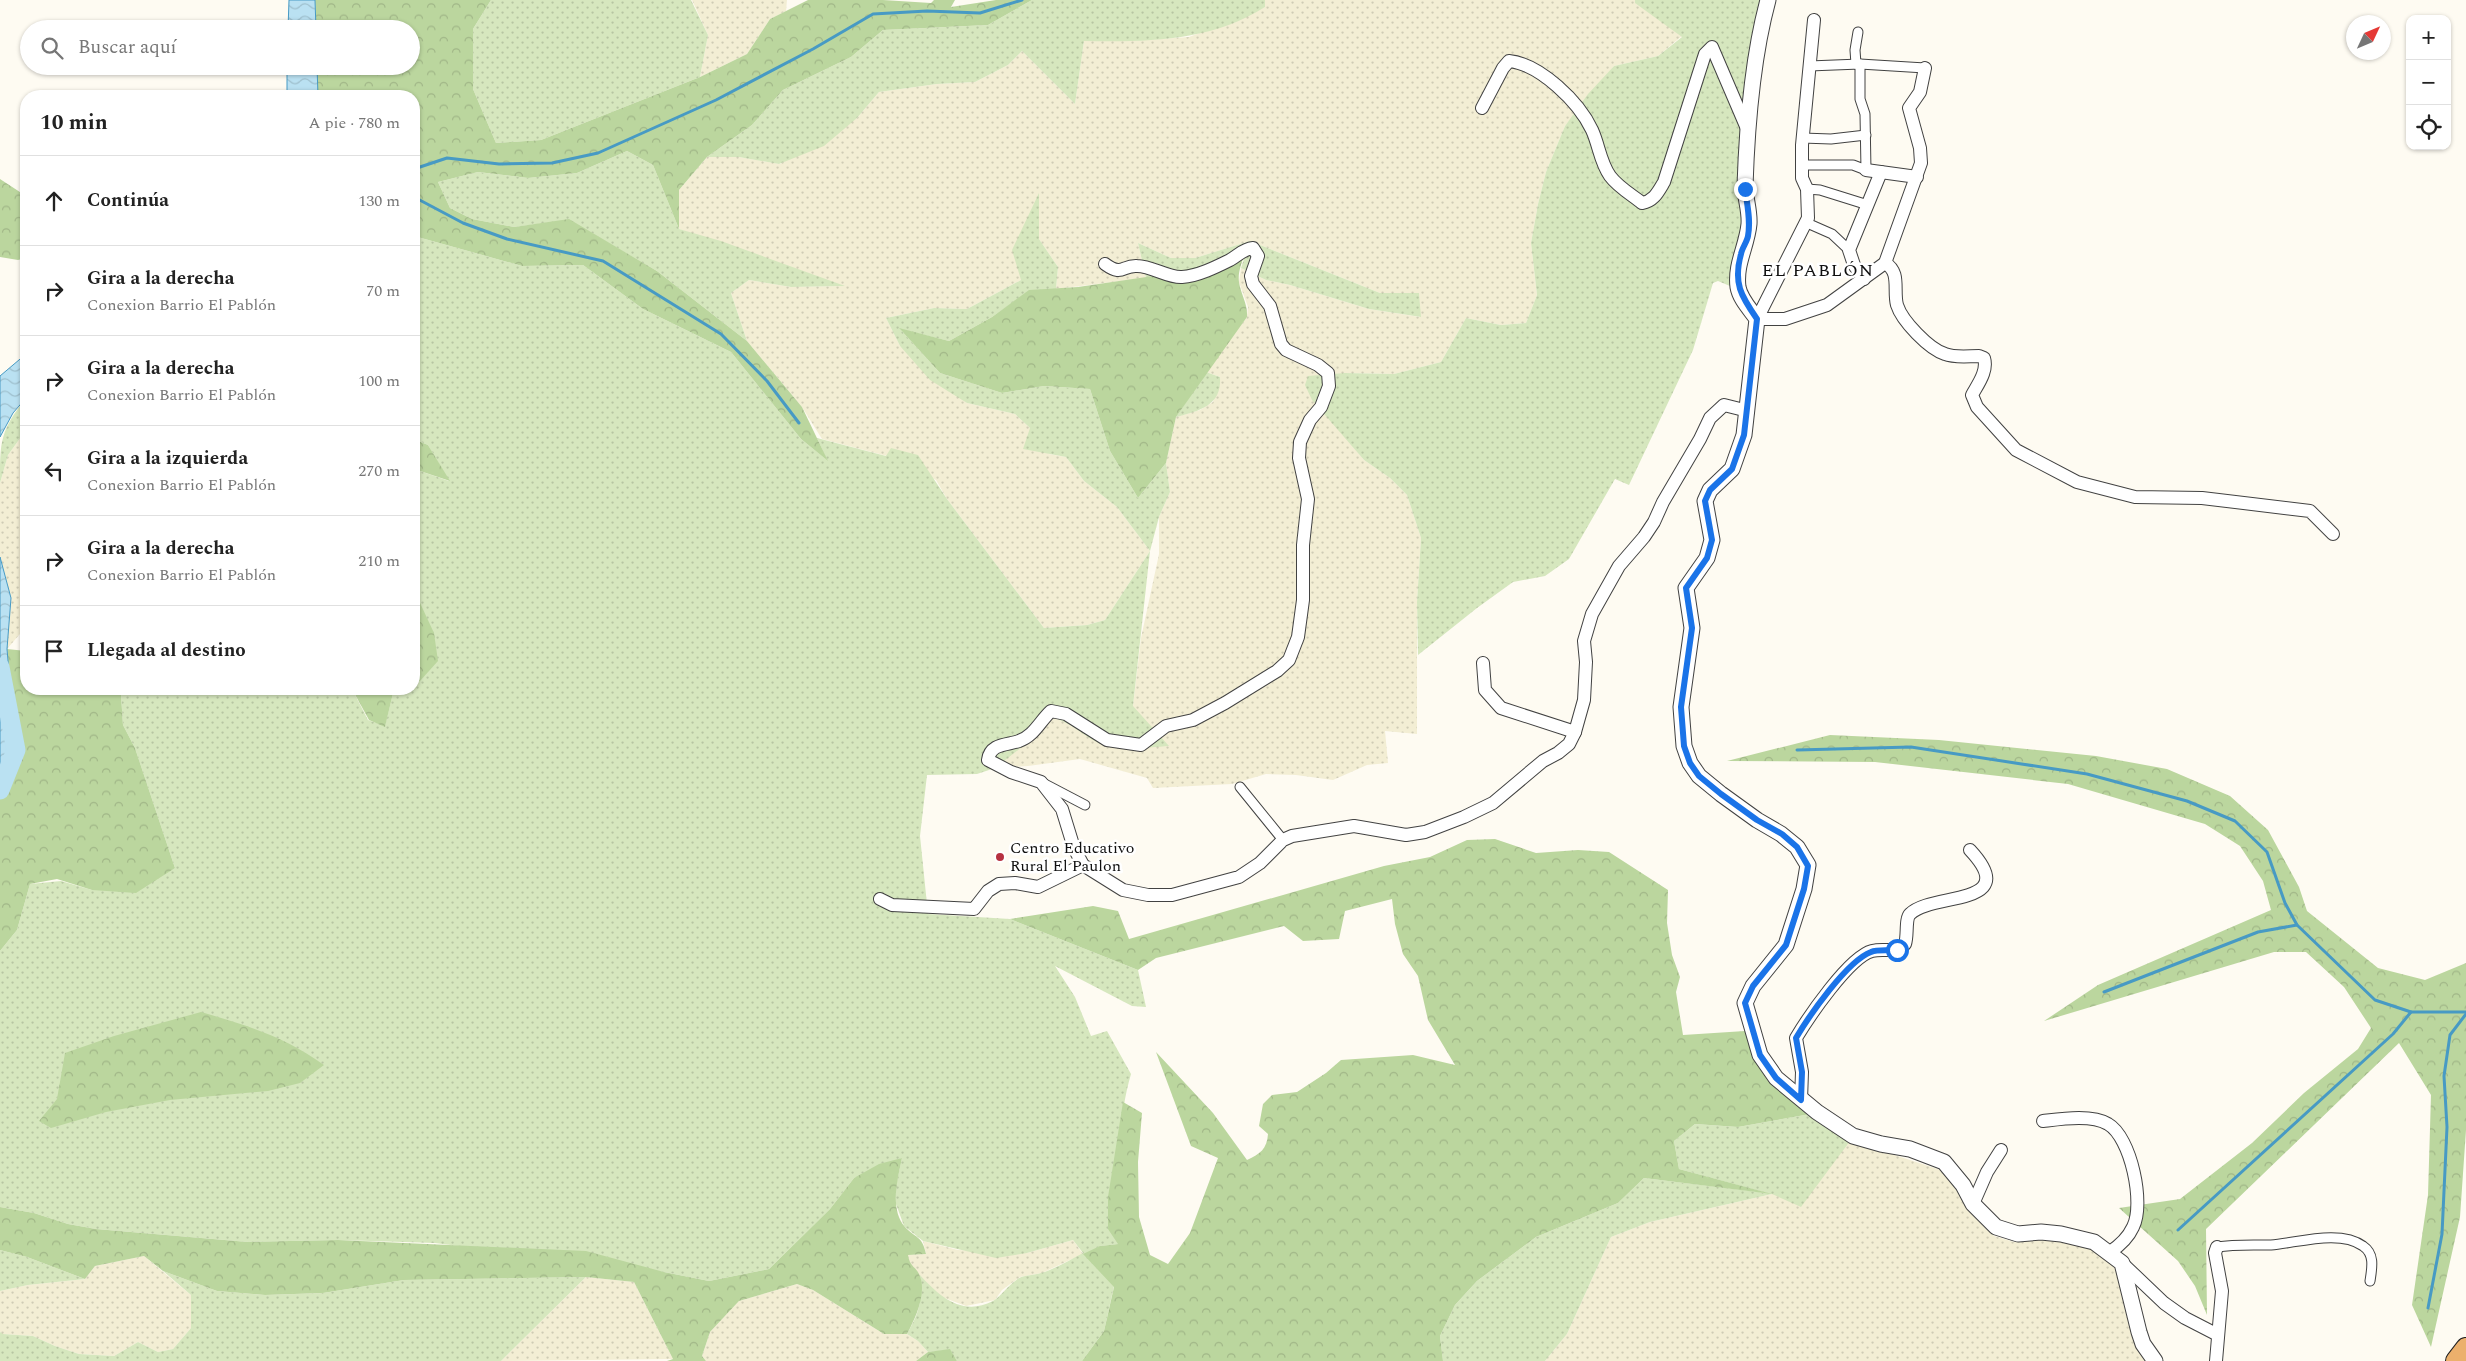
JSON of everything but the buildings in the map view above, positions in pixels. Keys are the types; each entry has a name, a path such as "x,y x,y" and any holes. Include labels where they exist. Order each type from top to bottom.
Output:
{"highway":[{"path":"2456,1361 2466,1348"}],"street":[{"path":"1757,319 1741,297 1737,271 1741,253 1748,238 1749,218 1745,189 1749,134 1759,35 1768,0"},
{"path":"1814,20 1801,165 1802,178 1807,189 1807,223 1757,319 1744,435 1732,469 1710,490 1705,501 1712,540 1707,558 1686,588 1692,628 1681,707 1684,746 1690,763 1699,776 1757,820 1782,834 1797,847 1808,866 1804,889 1786,945 1753,986 1745,1003 1760,1055 1776,1078 1801,1100 1853,1136 1881,1144 1910,1149 1940,1160 1955,1174 1974,1204 1996,1227 2018,1234 2041,1232 2061,1234 2094,1242 2110,1252 2164,1303 2184,1318 2218,1335"},
{"path":"1858,32 1855,50 1860,93 1865,114 1866,170"},
{"path":"1482,108 1503,68 1509,61 1518,62 1532,68 1558,86 1578,109 1592,130 1601,160 1615,182 1642,203 1649,202 1656,196 1664,182 1702,62 1708,49 1712,47 1715,50 1749,134"},
{"path":"1757,319 1785,319 1827,305 1885,263 1917,177 1921,156 1909,108 1920,92 1925,68 1858,64 1809,66"},
{"path":"1802,138 1837,139 1866,135"},
{"path":"1801,165 1852,165 1866,170 1917,177"},
{"path":"1848,250 1881,172"},
{"path":"1807,189 1820,190 1868,205"},
{"path":"1807,223 1832,234 1848,250 1854,266 1864,279"},
{"path":"1085,805 1041,782 995,764 988,760 988,755 996,747 1020,741 1036,730 1051,711 1066,714 1107,740 1141,745 1166,726 1193,720 1278,671 1289,660 1301,624 1303,546 1308,499 1299,458 1300,442 1310,420 1320,407 1329,386 1328,373 1318,364 1286,350 1281,344 1270,306 1253,284 1251,276 1258,256 1253,248 1246,249 1232,259 1210,269 1180,277 1135,266 1124,271 1113,270 1105,264"},
{"path":"1885,263 1894,272 1898,306 1907,322 1922,337 1943,354 1979,356 1984,358 1986,364 1984,372 1972,395 1977,407 2016,450 2077,482 2135,497 2202,498 2310,511 2333,534"},
{"path":"1041,782 1062,808 1074,848 1083,865 1123,890 1148,895 1172,896 1239,877 1260,863 1283,840 1307,832 1354,826 1406,835 1424,832 1493,803 1543,761 1558,754 1569,744 1575,732 1584,700 1586,662 1584,641 1592,614 1619,566 1644,537 1654,522 1663,502 1700,439 1710,418 1724,405 1748,411"},
{"path":"1483,664 1485,690 1488,696 1502,708 1528,719 1575,732"},
{"path":"1240,786 1283,840"},
{"path":"1801,1100 1802,1072 1796,1038 1812,1010 1858,960 1872,951 1897,950 1905,944 1908,917 1911,913 1973,895 1983,888 1986,876 1985,871 1981,861 1970,850"},
{"path":"880,900 892,904 974,909 988,891 999,884 1015,882 1038,887 1083,865"},
{"path":"2043,1121 2076,1118 2106,1122 2116,1130 2128,1152 2137,1190 2137,1215 2133,1228 2121,1244 2110,1252"},
{"path":"1974,1204 1987,1172 2001,1150"},
{"path":"2216,1361 2222,1291 2215,1253 2217,1247 2235,1244 2272,1245 2315,1239 2348,1239 2364,1246 2374,1261 2370,1281"},
{"path":"2122,1263 2139,1332 2143,1344 2154,1361"}],"shaded area":[{"path":"692,0 787,0 786,11 770,19 747,54 700,77 708,35"},
{"path":"1265,0 1635,0 1636,3 1682,36 1658,56 1614,66 1565,126 1546,172 1538,204 1531,243 1537,295 1526,323 1501,325 1466,318 1441,362 1394,374 1345,373 1337,427 1364,460 1390,478 1407,495 1421,538 1417,602 1417,734 1385,731 1388,763 1367,765 1333,780 1296,775 1266,774 1232,784 1153,788 1147,778 1080,759 995,768 1048,717 1063,721 1072,726 1133,706 1141,638 1159,554 1159,517 1170,492 1166,463 1176,417 1200,410 1213,402 1220,377 1206,372 1247,317 1248,307 1239,282 1241,268 1266,280 1290,285 1369,309 1420,317 1419,293 1380,293 1250,241 1195,258 1171,258 1138,243 1146,278 1056,289 1058,267 1039,239 1039,195 1021,280 967,309 934,308 886,318 900,346 967,403 1015,414 1030,428 1049,454 1066,457 1084,481 1117,507 1150,551 1105,620 1087,625 1044,628 947,499 936,480 887,456 822,439 802,407 747,341 731,293 749,280 791,287 843,286 679,229 679,190 707,157 739,157 780,164 857,118 879,92 937,84 975,82 1008,65 1022,51 1075,104 1084,41 1130,41 1189,37 1265,7"},
{"path":"20,438 20,634 7,649 11,598 0,557 0,483 8,455"},
{"path":"1853,1137 1879,1150 1947,1172 1981,1222 1994,1236 2014,1242 2044,1239 2063,1240 2093,1248 2121,1270 2151,1361 1545,1361 1567,1334 1611,1237 1650,1222 1772,1194"},
{"path":"1073,1240 1083,1254 1042,1273 1020,1277 1002,1290 995,1300 966,1306 939,1296 909,1265 908,1255 926,1254 923,1241 958,1250 1027,1253"},
{"path":"144,1256 191,1295 191,1328 173,1349 158,1352 138,1342 114,1356 79,1354 33,1336 2,1334 0,1332 0,1291 28,1285 85,1279 95,1266"},
{"path":"586,1277 634,1282 673,1359 501,1361"},
{"path":"797,1284 813,1290 884,1334 907,1334 918,1341 928,1352 916,1361 706,1361 702,1356 710,1332 739,1301"}],"green space":[{"path":"315,0 491,0 473,29 473,89 496,143 541,140 700,77 747,54 770,19 808,0 883,0 931,3 934,0 955,0 951,7 996,0 1032,0 988,25 883,30 851,57 783,90 752,125 707,157 679,190 679,229 653,165 627,151 577,173 528,178 478,172 438,182 450,208 472,219 514,227 569,219 657,271 747,341 802,407 828,461 801,439 731,352 643,309 583,265 522,266 420,238 420,90 318,90 317,75 420,75 420,20 316,20"},
{"path":"491,0 691,0 708,35 700,77 541,140 496,143 473,89 473,29"},
{"path":"1032,0 1265,0 1265,7 1244,19 1222,27 1178,38 1084,41 1075,104 1022,51 1008,65 975,82 937,84 879,92 857,118 824,146 779,164 739,157 707,157 752,125 783,90 851,57 883,30 988,25"},
{"path":"1635,0 1771,0 1764,37 1737,289 1718,281 1713,283 1693,350 1629,485 1615,479 1569,559 1545,576 1513,582 1418,655 1417,602 1421,538 1407,495 1390,478 1364,460 1312,400 1305,385 1308,376 1345,373 1394,374 1441,362 1466,318 1501,325 1526,323 1537,295 1531,243 1538,204 1546,172 1565,126 1588,94 1614,66 1658,56 1682,37 1635,3"},
{"path":"627,151 653,165 679,229 721,241 845,286 791,287 749,280 731,293 747,341 657,271 569,220 514,227 472,219 450,208 438,182 478,172 528,178 577,173"},
{"path":"0,179 20,192 20,260 0,257"},
{"path":"1039,193 1039,239 1058,267 1056,289 1029,291 992,317 949,341 900,329 940,373 1002,393 1044,386 1090,389 1110,451 1138,498 1166,463 1170,492 1159,517 1150,551 1117,507 1084,481 1066,457 1023,449 1030,428 1015,414 967,403 930,380 900,346 886,318 934,308 967,309 1021,280 1012,250"},
{"path":"420,238 522,266 583,265 643,309 731,352 801,439 827,460 817,438 886,456 891,448 918,455 947,499 1044,628 1087,625 1105,620 1150,551 1133,706 1169,746 1136,749 1110,747 1096,742 1070,725 1048,717 1040,733 995,768 977,774 927,775 920,836 928,914 1010,919 1138,970 1146,1007 1132,1006 1055,966 1075,997 1091,1036 1107,1031 1131,1074 1122,1116 1120,1137 1118,1244 1100,1246 1114,1286 1104,1331 1082,1361 957,1361 950,1350 928,1352 918,1341 907,1334 919,1306 921,1292 920,1275 943,1297 952,1302 971,1307 993,1301 1019,1278 1046,1271 1083,1253 1073,1240 1027,1253 996,1258 923,1241 904,1226 896,1204 896,1185 902,1158 854,1178 830,1209 769,1269 709,1281 664,1272 435,1243 338,1240 248,1242 96,1229 68,1224 34,1213 0,1207 0,951 17,930 30,884 61,881 92,890 175,868 135,748 123,725 121,695 355,695 368,720 385,726 393,695 420,695 420,471 449,481 428,445 420,442"},
{"path":"1250,241 1380,293 1419,293 1421,317 1369,309 1290,285 1266,280 1241,268"},
{"path":"1250,241 1208,264 1146,278 1138,243 1171,258 1195,258"},
{"path":"1250,241 1239,277 1247,317 1176,417 1166,463 1138,498 1110,451 1090,389 1044,386 1002,393 940,373 899,328 949,341 992,317 1029,290 1078,287 1160,275 1208,264"},
{"path":"1206,372 1220,377 1220,387 1213,401 1201,409 1176,417"},
{"path":"20,405 20,438 8,455 0,483 0,457 3,437"},
{"path":"420,442 428,445 450,481 420,471"},
{"path":"420,603 434,633 438,661 420,681"},
{"path":"7,649 20,650 20,695 121,695 123,725 135,748 175,868 136,893 92,890 57,879 30,884 17,930 0,951 0,790 8,780 13,718"},
{"path":"355,695 393,695 385,727 369,720"},
{"path":"1830,735 1939,740 2096,756 2167,769 2230,796 2268,830 2299,887 2307,911 2378,968 2425,980 2466,963 2466,1130 2460,1217 2431,1347 2412,1305 2428,1195 2431,1095 2399,1043 2206,1229 2207,1315 2195,1286 2178,1261 2119,1208 2180,1199 2252,1143 2304,1093 2358,1049 2371,1028 2344,987 2306,952 2274,952 2044,1021 2098,985 2271,910 2263,881 2240,846 2205,824 2068,784 1875,762 1727,761"},
{"path":"1495,839 1536,853 1578,850 1609,852 1668,890 1667,923 1672,955 1680,977 1676,992 1683,1035 1745,1031 1757,1056 1816,1113 1738,1127 1695,1124 1674,1141 1679,1169 1772,1194 1644,1178 1618,1203 1536,1237 1477,1281 1455,1305 1440,1336 1443,1361 1082,1361 1104,1331 1114,1287 1083,1254 1100,1246 1118,1244 1108,1229 1108,1197 1123,1102 1142,1113 1138,1162 1139,1217 1150,1255 1168,1264 1190,1233 1218,1158 1191,1146 1156,1052 1213,1113 1247,1160 1256,1156 1266,1144 1268,1134 1259,1126 1263,1104 1272,1095 1297,1092 1326,1073 1341,1060 1413,1055 1455,1065 1428,1020 1418,976 1403,954 1395,924 1392,899 1345,911 1339,939 1303,941 1284,926 1156,958 1138,970 1010,919 1093,906 1118,911 1129,939 1384,866 1430,857 1467,840"},
{"path":"201,1012 250,1027 280,1039 324,1065 300,1083 268,1091 170,1100 106,1112 51,1128 39,1121 57,1099 65,1053 114,1036"},
{"path":"1816,1113 1853,1137 1801,1207 1772,1194 1650,1222 1611,1237 1567,1334 1545,1361 1443,1361 1440,1336 1455,1305 1477,1281 1536,1237 1618,1203 1644,1178 1767,1193 1679,1169 1674,1141 1695,1124 1738,1127"},
{"path":"902,1158 896,1193 897,1211 905,1227 923,1243 926,1254 908,1255 911,1264 919,1274 922,1289 914,1321 907,1334 884,1334 813,1290 797,1284 739,1301 710,1332 702,1356 706,1361 667,1361 673,1359 634,1282 586,1277 404,1280 323,1293 265,1295 217,1291 163,1271 144,1256 95,1266 85,1279 27,1257 0,1250 0,1207 34,1213 68,1224 96,1229 248,1242 338,1240 586,1251 664,1272 709,1281 769,1269 830,1209 854,1178 879,1164"},
{"path":"0,1250 27,1257 85,1279 28,1285 0,1291"},
{"path":"163,1271 217,1291 265,1295 323,1293 404,1280 586,1277 501,1361 0,1361 0,1332 3,1334 33,1336 79,1354 114,1356 138,1342 158,1352 173,1349 191,1328 191,1295"},
{"path":"950,1349 957,1361 916,1361 928,1352"}],"water":[{"path":"289,0 315,0 316,20 288,20"},
{"path":"287,75 317,75 318,90 287,90"},
{"path":"20,359 20,405 13,413 0,437 0,376"},
{"path":"0,557 11,598 7,649 13,718 8,780 0,790"}],"waterway":[{"path":"420,167 447,158 499,164 552,163 598,153 716,100 813,49 873,14 927,11 980,13 1022,0"},
{"path":"420,200 463,223 507,239 603,261 721,334 767,381 799,423"},
{"path":"0,667 16,750 0,790"},
{"path":"1797,750 1911,747 2087,774 2187,801 2235,821 2267,852 2285,903 2297,925 2375,1000 2411,1012 2466,1012"},
{"path":"2104,992 2258,932 2297,925"},
{"path":"2178,1230 2393,1034 2411,1012"},
{"path":"2428,1308 2442,1234 2447,1127 2444,1076 2450,1035 2466,1014"}],"place":[{"name":"Centro Educativo Rural El Paulon","path":"1000,857"}],"district":[{"name":"EL PABLÓN","path":"1818,270"}],"route":[{"path":"1745,189 1749,218 1748,238 1741,253 1737,271 1738,288 1741,297 1757,319 1748,411 1744,435 1732,469 1710,490 1705,501 1707,522 1712,540 1707,558 1693,575 1686,588 1692,628 1681,707 1682,728 1684,746 1690,763 1699,776 1757,820 1782,834 1797,847 1808,866 1804,889 1786,945 1753,986 1745,1003 1760,1055 1776,1078 1801,1100 1802,1072 1797,1054 1796,1038 1812,1010 1858,960 1872,951 1897,950"}]}
